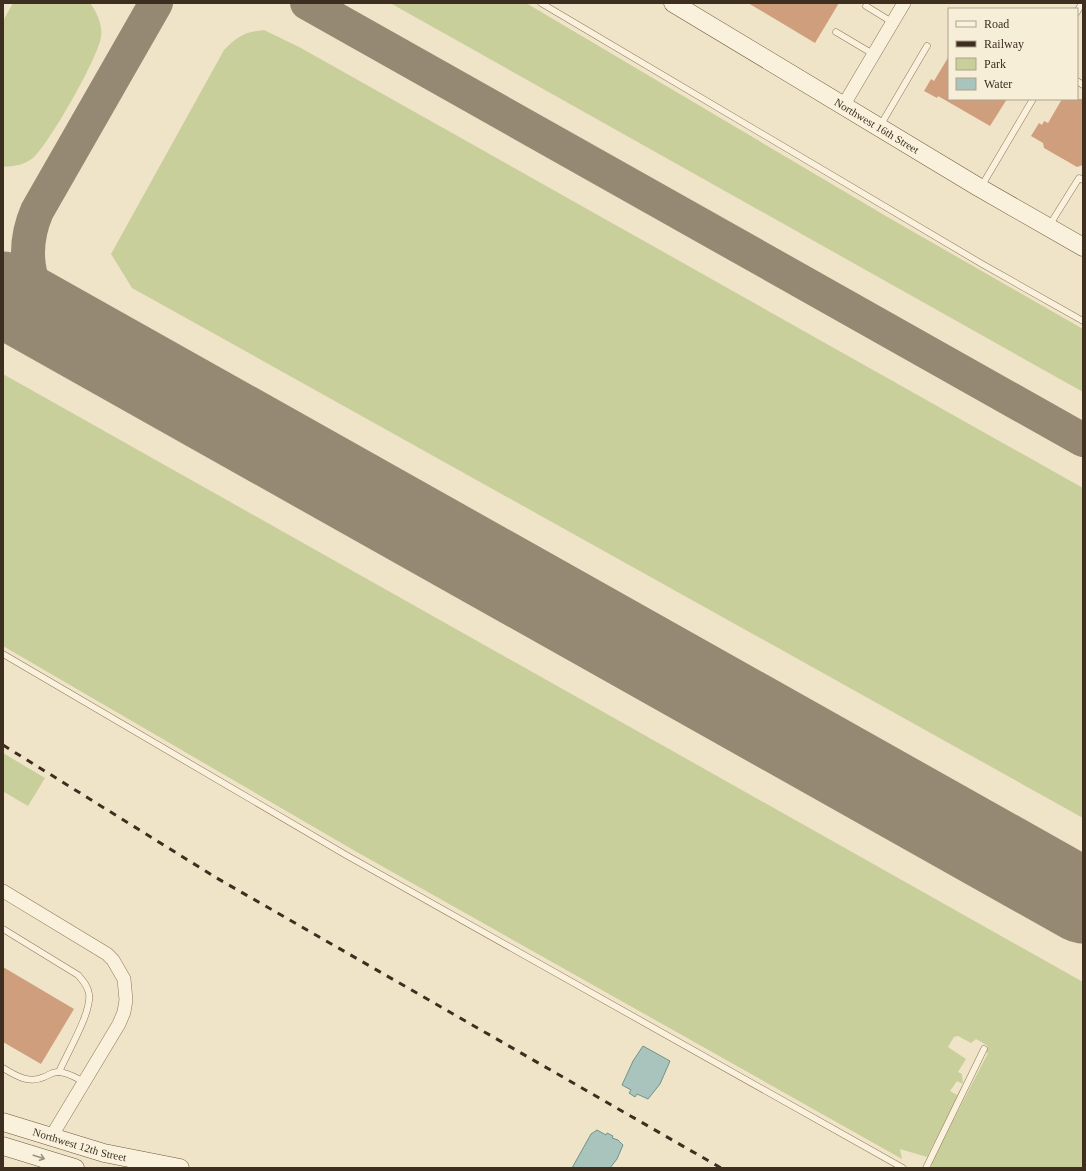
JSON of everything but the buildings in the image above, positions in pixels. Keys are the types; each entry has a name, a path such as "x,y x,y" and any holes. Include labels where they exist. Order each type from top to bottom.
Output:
{"main road":[{"name":"Northwest 16th Street","path":"673,3 980,188 1049,226 1083,247"},
{"name":"Northwest 12th Street","path":"3,1122 104,1152 180,1168"},
{"name":"Northwest 12th Street","path":"3,1146 75,1168"}],"street":[{"path":"843,106 904,3"},
{"path":"3,891 98,947 114,960 124,979 126,1000 124,1012 119,1024 52,1137"}],"lane":[{"path":"542,3 982,264 1083,321"},
{"path":"866,6 892,22"},
{"path":"836,32 873,54"},
{"path":"879,127 927,46"},
{"path":"980,188 1032,100"},
{"path":"1049,226 1079,178 1083,180"},
{"path":"3,654 346,855 903,1168"},
{"path":"3,929 78,975 87,986 90,995 85,1017 59,1072"},
{"path":"926,1168 984,1050"},
{"path":"3,1068 19,1077 29,1080 37,1080 53,1072 59,1072 66,1073 84,1082"}],"green space":[{"path":"13,3 90,3 99,19 101,37 98,48 83,80 51,135 34,157 27,162 16,166 3,167 3,21"},
{"path":"390,3 526,3 891,219 1083,329 1083,392"},
{"path":"264,30 301,48 1083,488 1083,818 132,288 111,254 224,50 233,41 246,34"},
{"path":"3,374 1083,982 1083,1168 931,1168 932,1161 988,1053 985,1052 988,1046 976,1039 971,1043 958,1036 954,1037 948,1047 966,1059 958,1072 962,1074 963,1084 957,1081 950,1091 957,1095 962,1086 963,1087 927,1157 900,1149 902,1159 355,851 3,646"},
{"path":"3,753 45,778 28,806 4,792 3,793"}],"water":[{"path":"643,1046 670,1061 660,1084 648,1099 637,1094 635,1097 629,1093 631,1090 622,1085 633,1061"},
{"path":"597,1130 606,1135 607,1133 613,1136 612,1138 618,1140 623,1145 617,1159 610,1168 572,1168 591,1134"}],"taxiway":[{"path":"89,342 60,322 43,303 36,291 31,278 29,265 29,238 37,211 156,3"},
{"path":"307,3 1083,440"}],"runway":[{"path":"3,294 1083,901"}],"railway":[{"path":"3,745 215,877 721,1168"}]}
